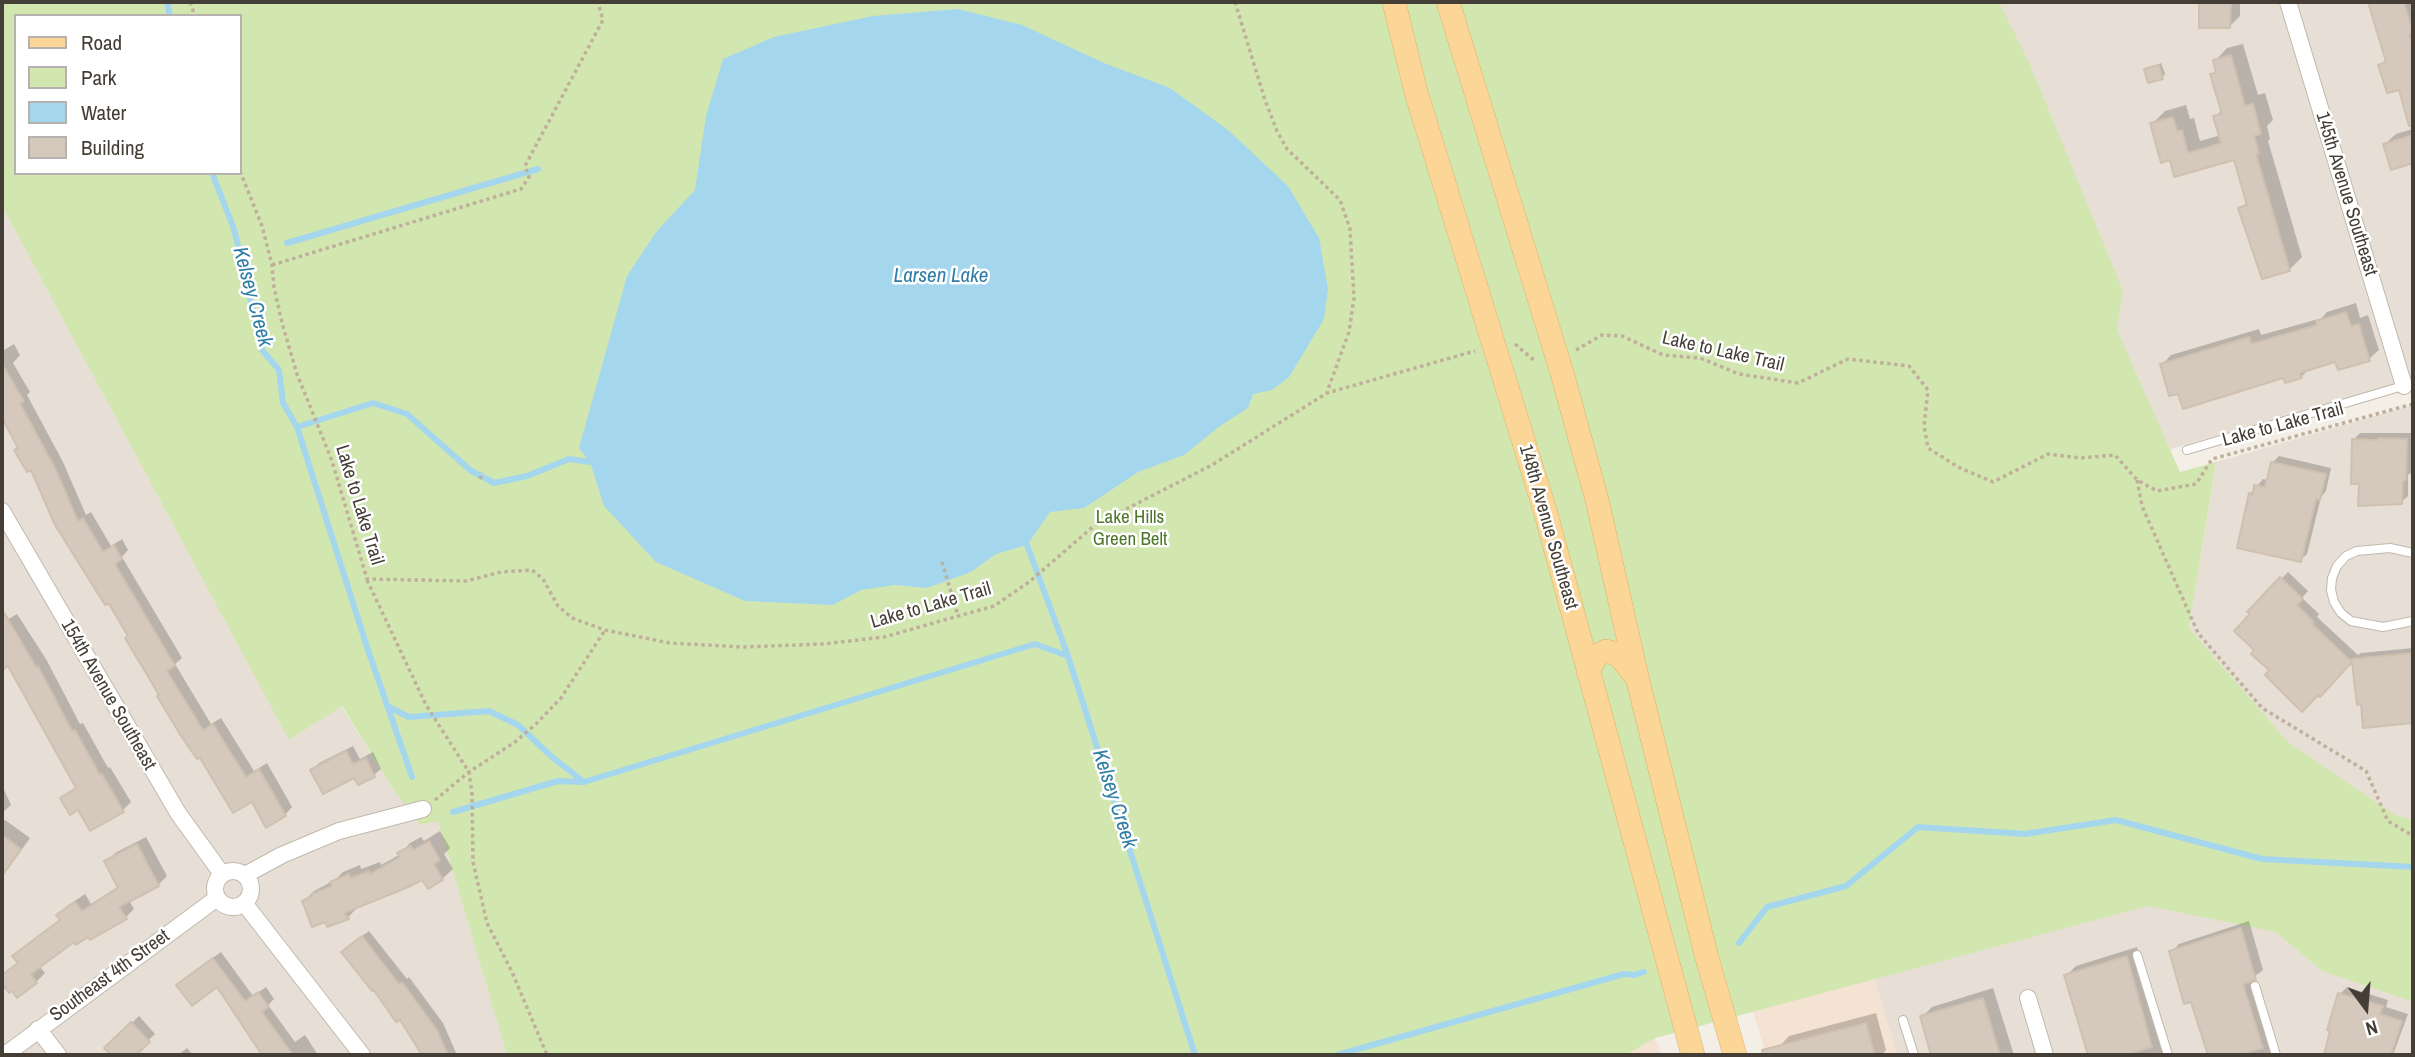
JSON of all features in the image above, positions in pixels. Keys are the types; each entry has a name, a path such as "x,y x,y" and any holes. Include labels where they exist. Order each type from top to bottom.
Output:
{"main road":[{"name":"148th Avenue Southeast","path":"1394,2 1416,92 1546,514 1690,1054"},
{"path":"1448,2 1562,373 1597,500 1638,681 1707,958 1735,1055"},
{"path":"1588,671 1592,661 1600,653 1612,652 1624,660 1638,681"}],"street":[{"name":"145th Avenue Southeast","path":"2288,2 2409,385"},
{"name":"154th Avenue Southeast","path":"2,511 178,813 222,874"},
{"path":"245,875 282,855 339,831 423,809"},
{"path":"234,870 245,875 249,880 251,892 244,903 232,907 221,903 214,888 222,874 234,870"},
{"name":"Southeast 4th Street","path":"5,1055 217,898"},
{"path":"244,903 362,1055"},
{"path":"2028,998 2045,1055"},
{"path":"38,1029 58,1055"}],"lane":[{"path":"2187,450 2409,385"},
{"path":"2413,553 2390,548 2357,551 2346,556 2337,566 2331,590 2334,603 2351,621 2383,628 2413,621"},
{"path":"2137,955 2168,1055"},
{"path":"2255,986 2276,1055"},
{"path":"1903,1020 1914,1055"}],"path":[{"path":"272,265 521,189 529,177 525,166 603,20 598,2"},
{"path":"1235,2 1277,131 1287,149 1340,200 1350,229 1354,298 1349,332 1327,393"},
{"name":"Lake to Lake Trail","path":"242,175 262,226 282,323 297,374 332,461 367,579 466,581 501,572 532,570 542,579 558,606 572,618 604,630 670,643 743,647 823,645 884,637 994,606 1030,582 1095,525 1212,465 1327,393"},
{"name":"Lake to Lake Trail","path":"1577,350 1602,335 1622,336 1663,355 1700,358 1739,374 1798,383 1848,359 1909,366 1928,390 1924,426 1928,448 1958,467 1993,482 2048,454 2080,458 2115,455 2137,480 2157,491 2196,484 2212,459 2413,404"},
{"path":"1510,341 1533,361 1541,363"},
{"path":"1327,393 1477,351"},
{"path":"480,479 482,472"},
{"path":"2137,480 2143,506 2198,633 2262,708 2366,771 2388,821 2413,836"},
{"path":"942,562 958,615"},
{"path":"367,579 426,705 469,772 473,862 487,923 512,972 547,1055"},
{"path":"423,809 536,724 561,698 604,630"}],"shaded area":[{"path":"1995,2 2413,2 2413,379 2133,460"},
{"path":"2,206 289,739 341,706 392,788 438,820 507,1055 2,1055"},
{"path":"2413,405 2413,820 2395,815 2288,742 2189,628 2216,462"},
{"path":"2258,876 2275,932 2322,971 2413,1002 2413,1055 1897,1055 1874,979"},
{"path":"1874,979 1897,1055 1766,1055 1753,1011"},
{"path":"1655,1038 1661,1055 1626,1055"}],"green space":[{"name":"Lake Hills Green Belt","path":"2,2 1999,2 2029,62 2123,291 2117,330 2180,472 2216,462 2189,628 2288,742 2395,815 2413,820 2413,1002 2322,971 2275,932 2148,906 1655,1038 1626,1055 507,1055 438,821 420,825 392,788 342,706 289,740 2,206"}],"water":[{"name":"Larsen Lake","path":"958,9 1022,25 1104,63 1170,88 1228,130 1288,186 1319,238 1328,289 1324,319 1289,377 1272,390 1253,394 1248,408 1184,455 1138,472 1084,508 1050,512 1027,545 996,554 971,572 927,588 895,585 861,590 833,605 745,601 656,562 604,506 590,462 579,448 627,276 657,231 695,190 706,116 723,59 774,37 873,16"}],"building":[{"path":"2199,2 2231,2 2230,28 2199,28"},
{"path":"2368,2 2404,2 2413,33 2409,35 2413,49 2413,125 2409,126 2399,90 2387,93 2378,65 2386,62"},
{"path":"2231,55 2245,106 2253,104 2261,134 2254,136 2259,153 2256,154 2290,271 2262,279 2238,208 2247,205 2234,160 2174,177 2170,160 2161,163 2150,123 2173,117 2177,131 2182,130 2188,153 2221,143 2213,116 2222,114 2210,74 2216,73 2213,60"},
{"path":"2159,65 2163,79 2148,83 2144,69"},
{"path":"2413,135 2413,163 2391,170 2383,144"},
{"path":"2346,312 2351,326 2359,324 2370,361 2338,370 2335,362 2300,373 2302,378 2285,383 2283,378 2183,409 2178,394 2169,396 2160,364 2249,337 2251,344 2317,325 2316,321"},
{"path":"2,364 24,401 20,403 56,470 78,521 83,518 103,552 114,545 122,559 115,564 175,666 167,671 203,730 213,724 246,777 259,769 286,816 266,828 252,802 233,813 200,758 197,759 181,736 157,696 159,695 125,638 128,636 109,604 105,605 55,525 31,470 27,472 14,450 18,448 2,418"},
{"path":"2352,439 2407,439 2406,480 2403,480 2402,504 2358,506 2359,484 2351,484"},
{"path":"2271,462 2326,474 2320,500 2316,499 2301,562 2237,548 2249,493 2253,495 2254,485 2265,487"},
{"path":"2280,577 2303,599 2297,605 2314,622 2312,624 2352,662 2320,697 2318,695 2302,712 2265,675 2269,670 2251,654 2254,650 2234,631 2250,614 2247,612"},
{"path":"2,609 36,667 38,666 72,731 75,730 124,812 90,831 78,810 70,815 60,798 76,788 8,666 2,670"},
{"path":"2412,653 2413,723 2363,728 2361,704 2357,705 2352,659"},
{"path":"346,751 353,764 366,758 375,777 358,785 354,778 323,794 310,770"},
{"path":"2,835 21,849 2,876"},
{"path":"429,841 440,860 434,864 443,880 428,889 422,880 344,913 349,919 327,927 325,922 312,927 302,901 332,886 330,882 349,874 351,878 369,871 370,874 400,857 397,853 411,846 413,850"},
{"path":"137,844 159,886 119,907 127,919 90,940 88,937 76,945 74,942 31,974 37,983 17,998 12,991 9,993 2,983 2,975 18,963 12,956 60,920 56,915 75,902 82,911 118,888 104,861"},
{"path":"2241,928 2256,980 2243,984 2263,1048 2240,1055 2208,1055 2191,1002 2184,1004 2169,951"},
{"path":"362,936 399,984 402,982 437,1030 448,1055 422,1055 400,1020 396,1022 373,989 372,991 341,952"},
{"path":"2127,956 2152,1047 2126,1055 2088,1055 2064,975"},
{"path":"213,958 245,1001 258,992 269,1007 262,1012 293,1055 262,1055 217,987 192,1006 176,985"},
{"path":"2338,993 2383,1006 2380,1014 2402,1021 2391,1055 2324,1055 2330,1031 2327,1030"},
{"path":"1983,998 2000,1055 1931,1055 1920,1016"},
{"path":"131,1022 150,1042 136,1055 111,1055 104,1048"},
{"path":"1866,1023 1875,1055 1763,1055 1762,1050"}],"waterway":[{"name":"Kelsey Creek","path":"167,2 170,14"},
{"path":"287,243 538,169"},
{"name":"Kelsey Creek","path":"213,175 234,229 262,350 279,370 283,403 297,427 373,403 407,414 470,470 494,483 527,476 569,459 590,462"},
{"path":"297,427 367,647 412,777"},
{"name":"Kelsey Creek","path":"1027,545 1068,656 1195,1055"},
{"path":"453,812 558,781 584,782 1035,644 1068,656"},
{"path":"387,706 409,717 489,711 518,725 584,782"},
{"path":"1739,943 1767,907 1846,886 1918,827 2025,834 2116,820 2262,859 2413,867"},
{"path":"1337,1055 1624,974 1644,972"}]}
